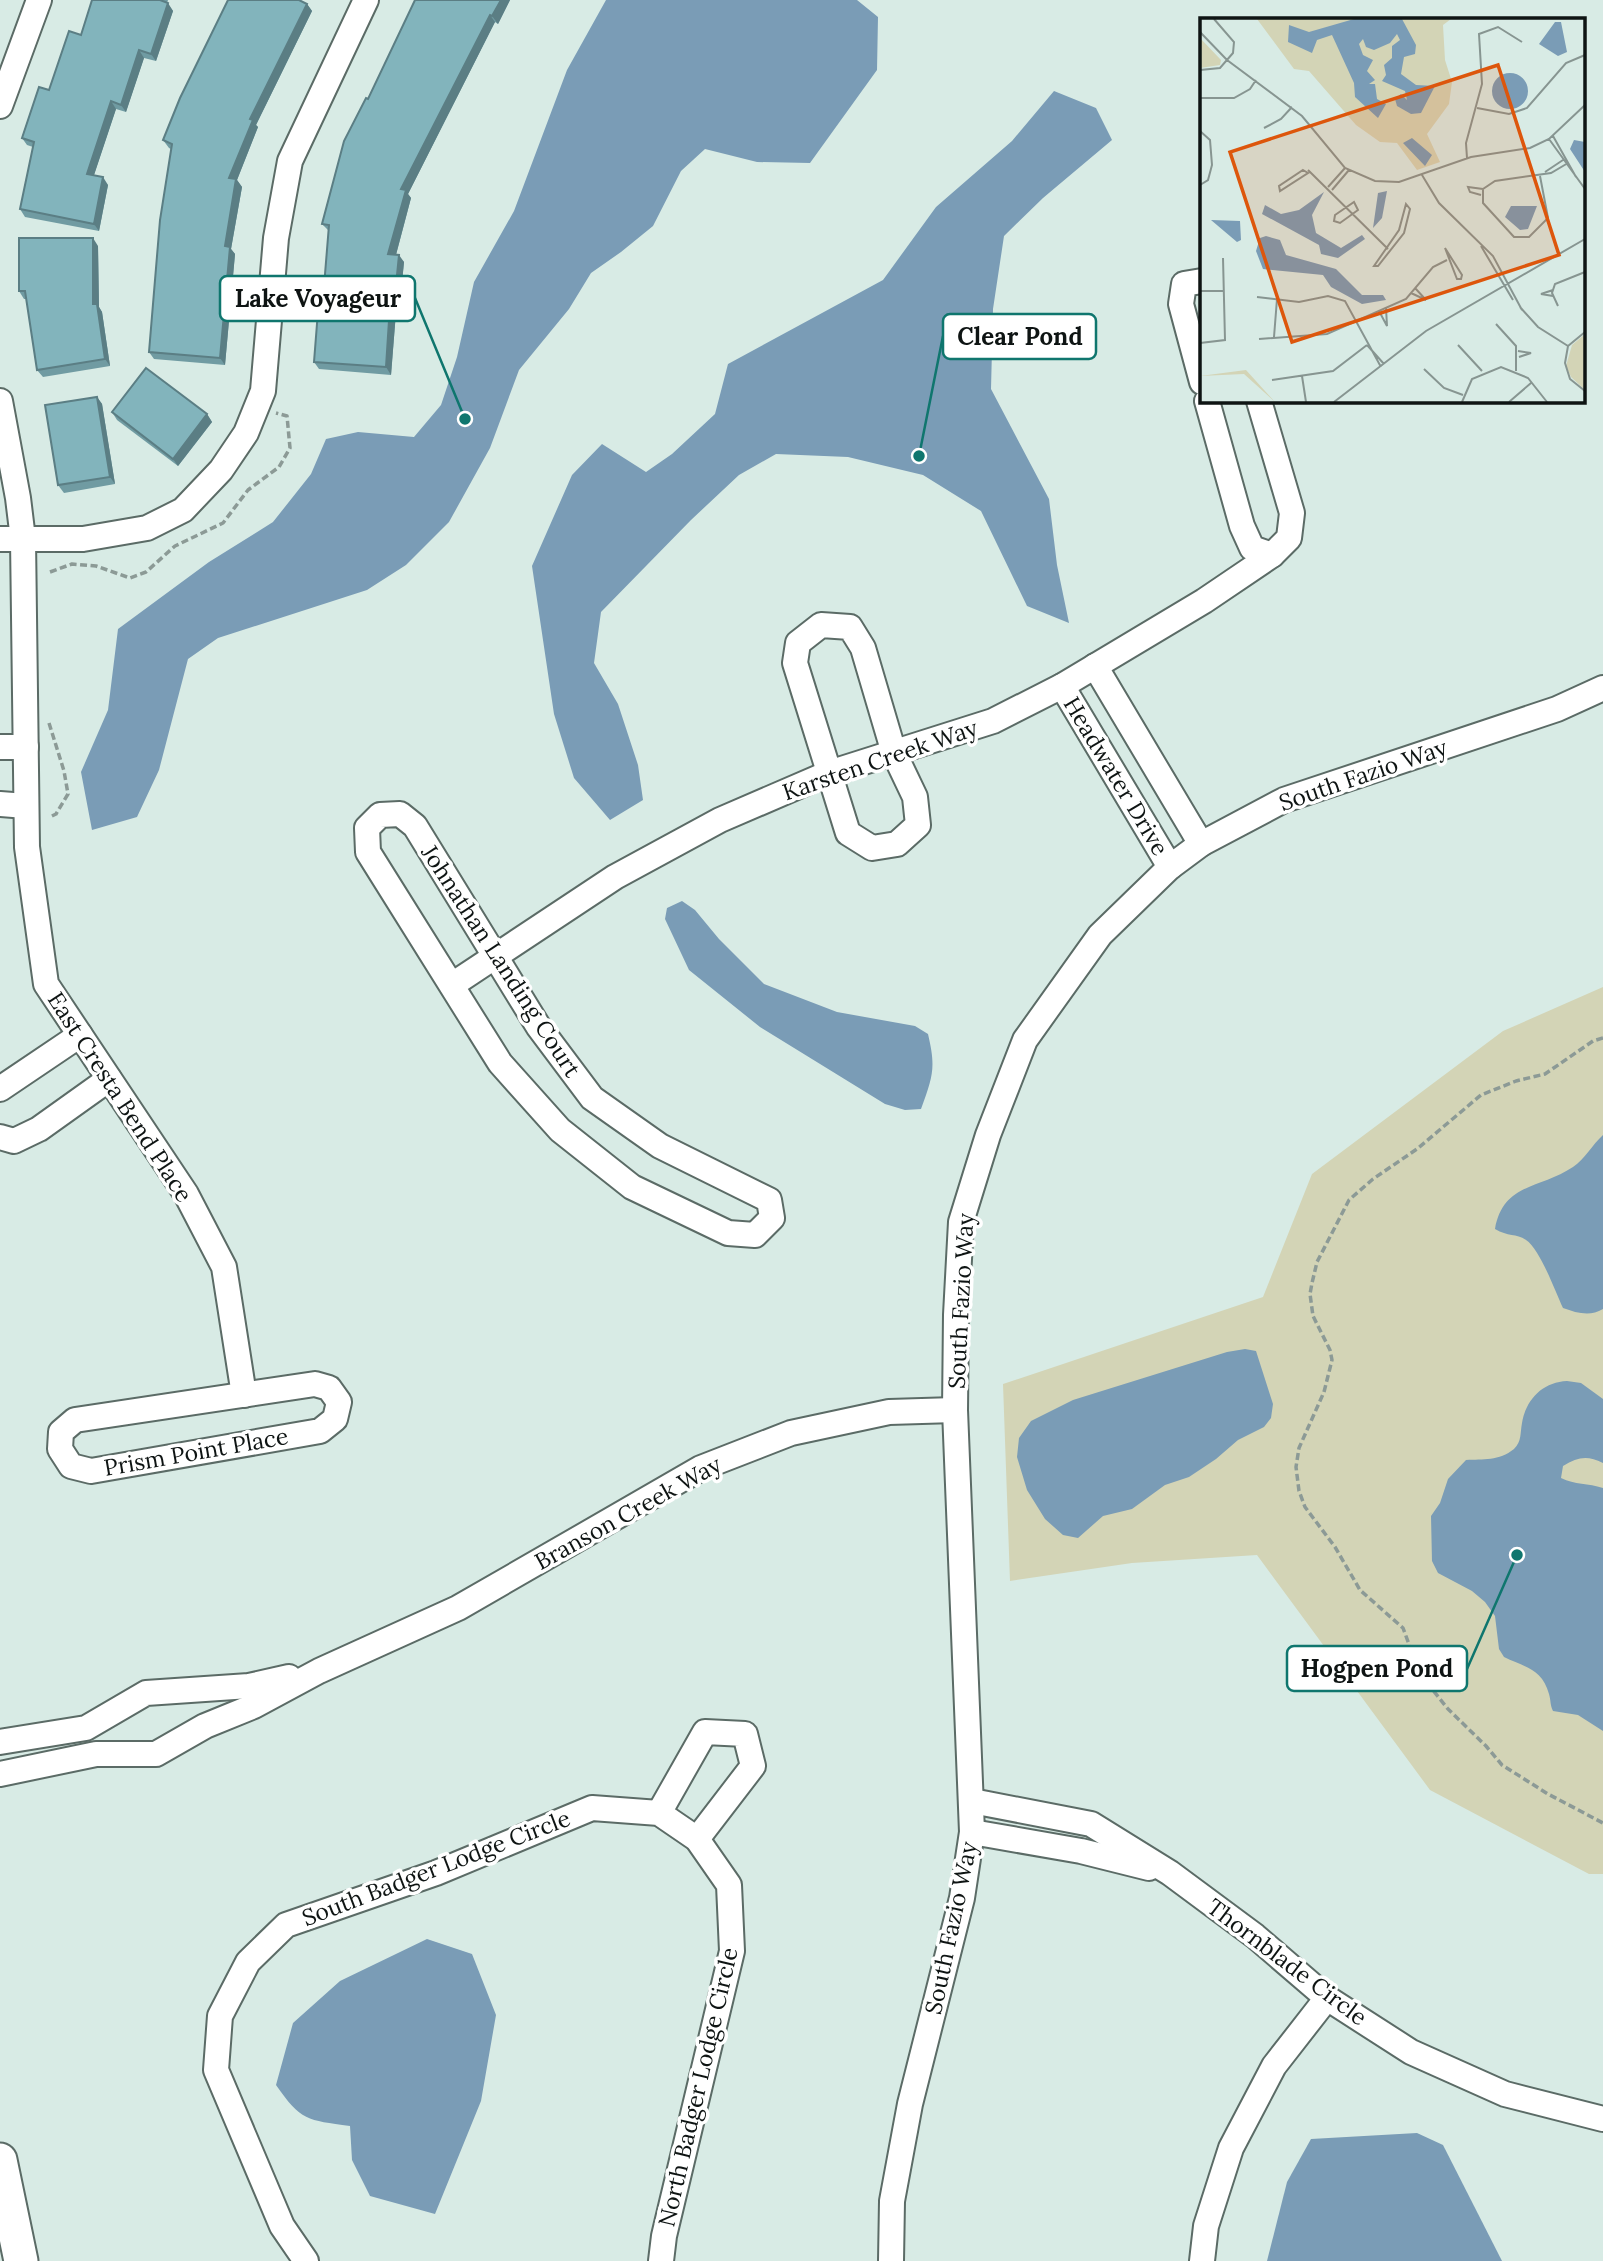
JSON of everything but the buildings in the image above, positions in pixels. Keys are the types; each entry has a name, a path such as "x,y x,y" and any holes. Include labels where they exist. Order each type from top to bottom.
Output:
{"main road":[{"path":"0,2160 21,2261"}],"street":[{"path":"0,106 39,0"},
{"path":"11,539 83,539 147,528 183,510 221,470 246,433 263,391 276,238 290,162 366,0"},
{"path":"1200,281 1184,284 1181,304 1200,375"},
{"name":"East Cresta Bend Place","path":"0,401 18,498 11,539 26,747 27,847 46,984 186,1194 225,1267 243,1395"},
{"path":"1208,402 1242,526 1252,548 1272,555 1289,538 1292,513 1259,402"},
{"name":"Karsten Creek Way","path":"452,985 615,877 720,820 829,773 993,721 1062,686 1205,601 1272,555"},
{"path":"821,625 850,627 863,648 894,753 915,797 918,825 897,844 872,848 848,833 829,773 795,663 798,643 821,625"},
{"name":"Headwater Drive","path":"1095,666 1201,844"},
{"name":"Headwater Drive","path":"1062,686 1170,867"},
{"name":"South Fazio Way","path":"891,2261 892,2201 910,2104 962,1898 972,1832 955,1410 961,1222 988,1135 1025,1040 1100,935 1170,867 1201,844 1284,800 1557,709 1603,688"},
{"path":"0,747 26,747"},
{"path":"0,804 26,806"},
{"name":"Johnathan Landing Court","path":"400,814 415,826 538,1027 592,1098 660,1146 769,1200 772,1218 755,1235 728,1233 632,1187 560,1130 500,1063 452,985 368,852 367,828 380,815 400,814"},
{"path":"0,1089 80,1035"},
{"path":"0,1137 14,1141 39,1129 109,1079"},
{"name":"Prism Point Place","path":"315,1384 329,1388 339,1402 335,1419 320,1431 91,1471 71,1466 60,1449 61,1432 75,1420 243,1395 315,1384"},
{"name":"Branson Creek Way","path":"0,1774 96,1754 156,1754 205,1726 254,1706 319,1671 458,1608 701,1468 791,1433 889,1412 955,1410"},
{"name":"Branson Creek Way","path":"0,1742 86,1728 146,1693 249,1686 319,1671"},
{"path":"192,1691 205,1726"},
{"path":"86,1728 96,1754"},
{"path":"659,1813 705,1732 745,1734 753,1766 697,1839"},
{"name":"Thornblade Circle","path":"972,1801 1091,1824 1170,1873 1255,1936 1327,1998 1411,2052 1505,2094 1603,2119"},
{"name":"South Badger Lodge Circle","path":"306,2261 282,2226 216,2070 220,2016 248,1962 286,1925 436,1873 592,1808 659,1813"},
{"name":"North Badger Lodge Circle","path":"659,1813 697,1839 729,1885 732,1951 664,2236 661,2261"},
{"name":"Thornblade Circle","path":"972,1832 1081,1852 1170,1873"},
{"path":"1202,2261 1206,2226 1231,2148 1275,2066 1327,1998"}],"path":[{"path":"1603,1038 1593,1041 1545,1074 1516,1081 1481,1095 1417,1149 1373,1179 1349,1200 1317,1262 1312,1283 1310,1294 1313,1317 1330,1350 1332,1360 1324,1392 1299,1448 1296,1467 1299,1492 1305,1507 1325,1531 1360,1590 1403,1628 1420,1674 1448,1709 1502,1765 1548,1794 1603,1823"}],"green space":[{"path":"1603,987 1603,1874 1589,1874 1430,1790 1257,1555 1132,1563 1010,1581 1003,1384 1263,1297 1312,1174 1503,1031"}],"water":[{"path":"606,0 857,0 878,17 877,70 810,163 757,162 705,149 681,171 653,226 591,273 569,309 519,370 490,448 449,522 406,565 367,590 218,638 188,659 159,770 137,817 92,830 81,772 108,710 118,629 209,562 273,522 311,474 326,439 358,432 414,437 441,405 457,357 474,282 514,211 567,70"},
{"path":"1054,91 1096,108 1112,140 1043,198 1004,236 993,309 991,389 1049,499 1057,565 1069,623 1027,606 981,511 923,475 848,457 776,454 739,475 601,612 594,663 618,704 638,765 643,800 610,820 574,778 554,714 532,566 572,475 602,444 646,472 672,454 715,414 728,364 883,280 936,207 1012,141"},
{"path":"682,901 695,910 719,939 764,984 837,1012 915,1026 928,1034 932,1072 921,1109 905,1110 885,1104 760,1027 689,970 665,919 667,908"},
{"path":"1603,1135 1603,1309 1583,1313 1563,1308 1542,1261 1526,1240 1495,1229 1499,1214 1514,1195 1573,1167"},
{"path":"1245,1349 1256,1351 1273,1404 1271,1418 1264,1427 1238,1440 1189,1477 1165,1485 1132,1509 1103,1516 1078,1538 1063,1535 1045,1519 1027,1490 1017,1457 1019,1438 1031,1421 1073,1400 1227,1352"},
{"path":"1567,1381 1581,1383 1603,1399 1603,1463 1587,1458 1573,1461 1563,1466 1561,1478 1603,1488 1603,1731 1578,1715 1553,1711 1542,1679 1531,1670 1504,1657 1499,1649 1495,1616 1485,1602 1472,1591 1438,1573 1432,1561 1431,1516 1440,1503 1448,1479 1466,1460 1497,1457 1514,1449 1520,1440 1524,1414 1532,1399 1543,1388"},
{"path":"427,1939 472,1954 496,2015 481,2101 435,2214 370,2196 352,2160 350,2126 306,2117 292,2106 276,2085 293,2023 340,1981"},
{"path":"1417,2133 1443,2145 1502,2261 1267,2261 1287,2182 1311,2139"}],"place":[{"name":"Lake Voyageur","path":"465,419"},
{"name":"Clear Pond","path":"919,456"},
{"name":"Hogpen Pond","path":"1517,1555"}]}
